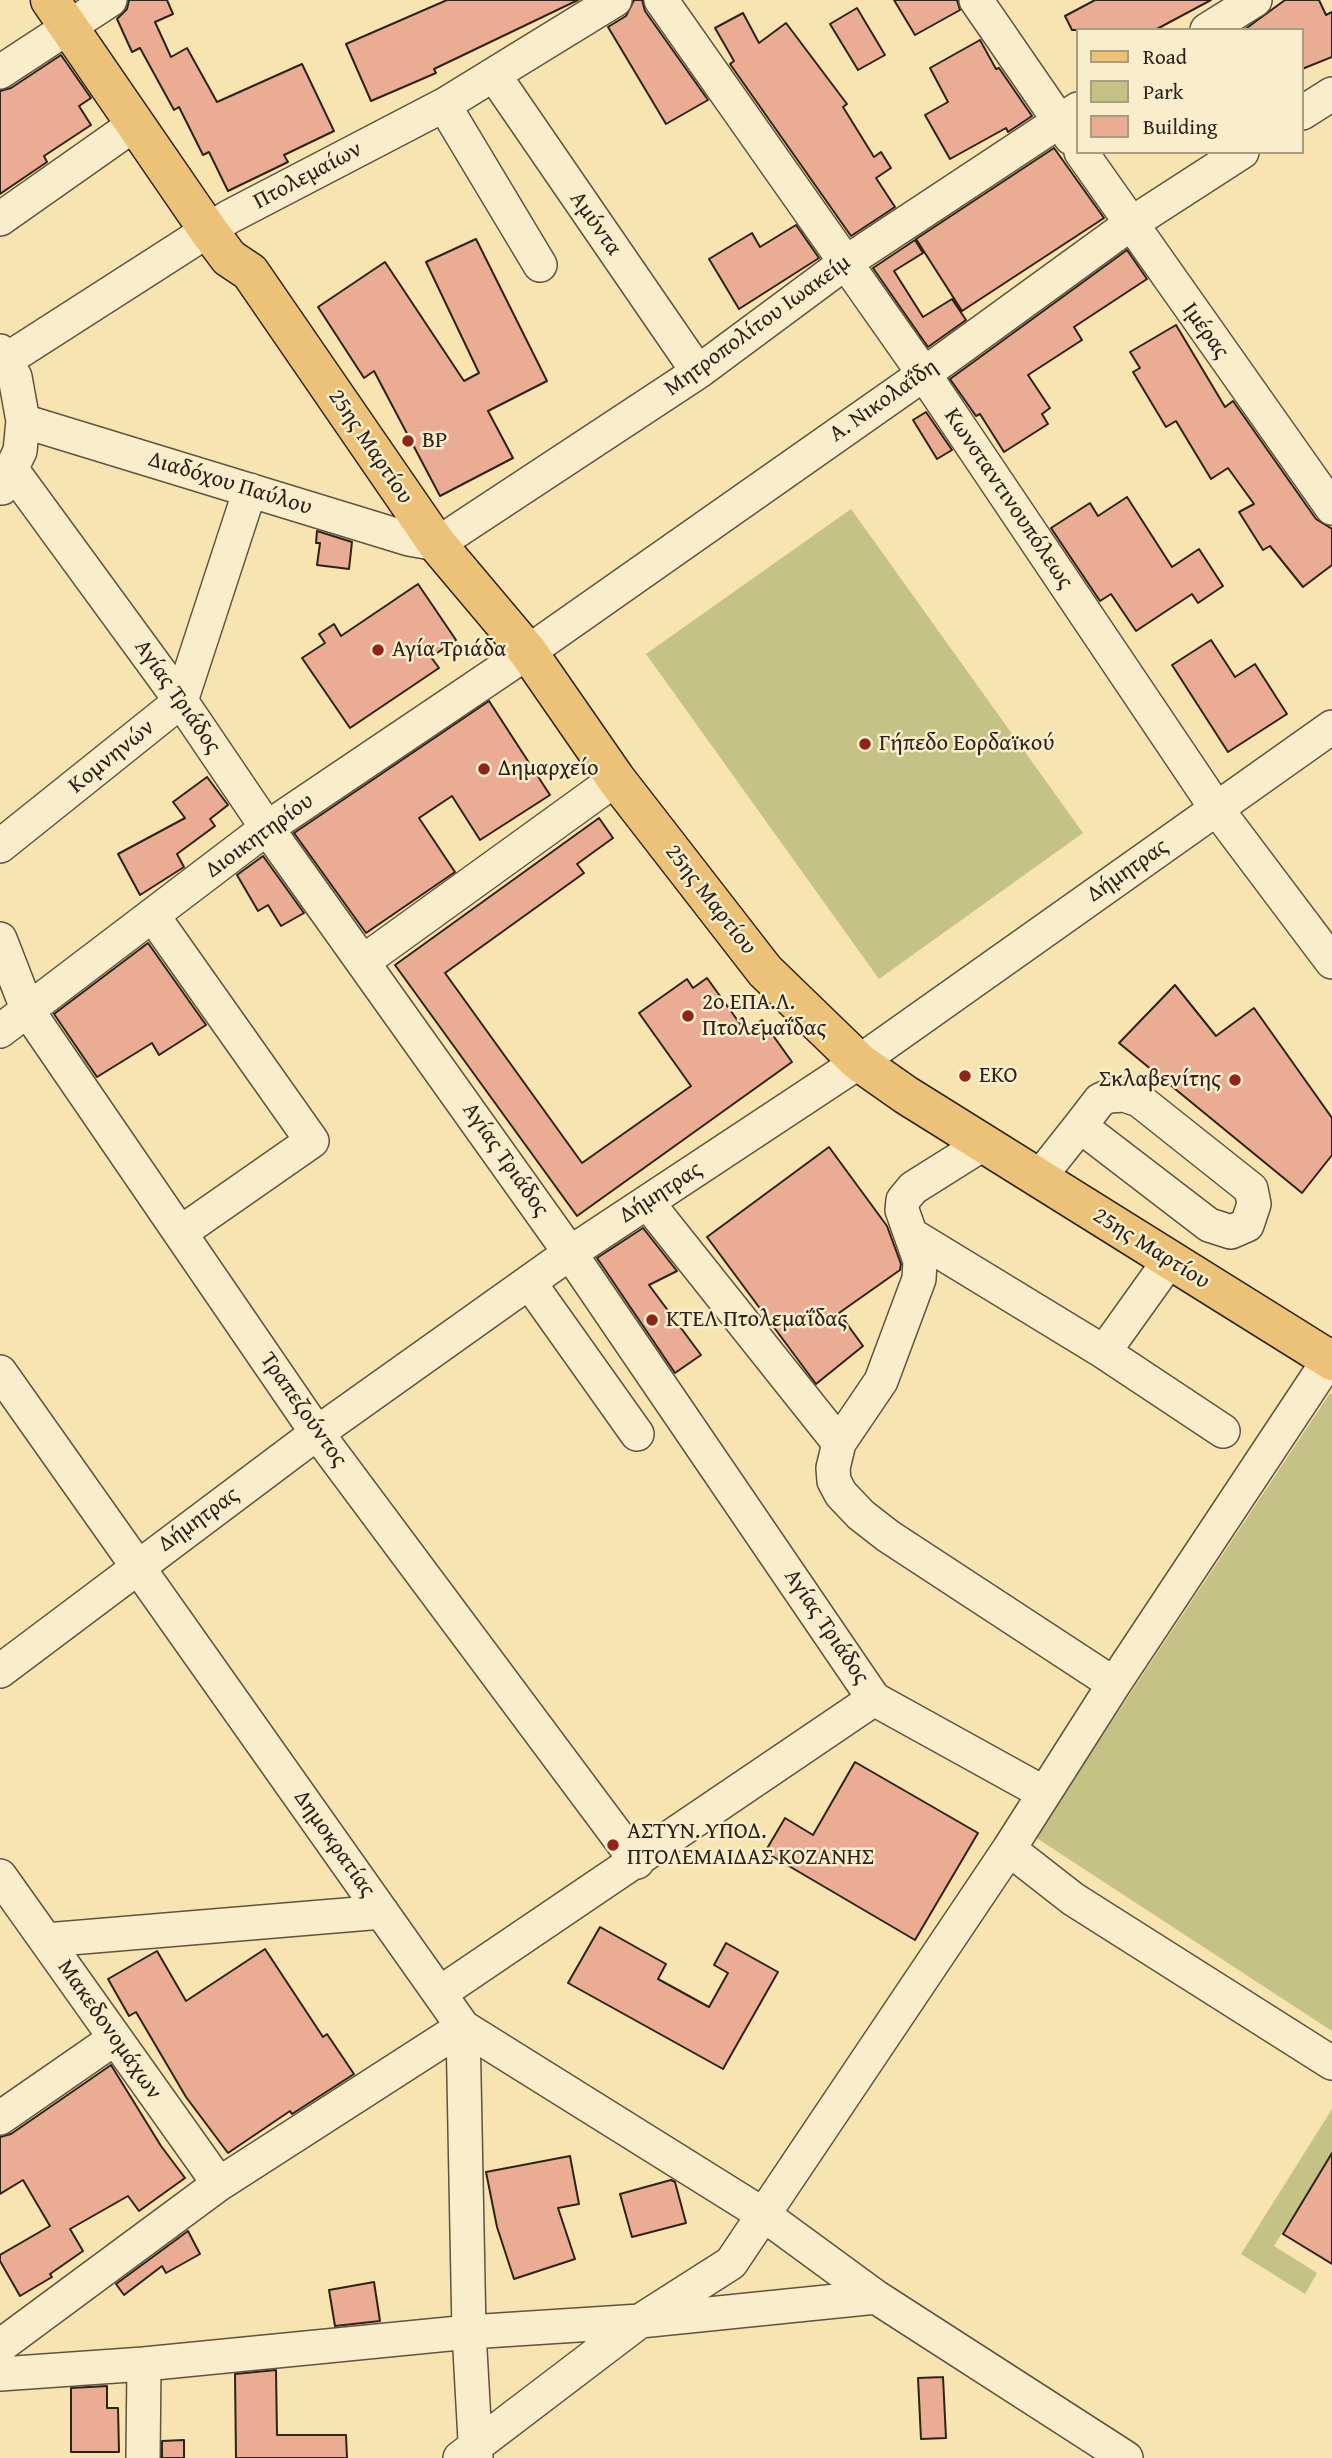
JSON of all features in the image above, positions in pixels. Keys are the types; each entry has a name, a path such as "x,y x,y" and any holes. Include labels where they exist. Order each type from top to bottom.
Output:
{"main road":[{"name":"25ης Μαρτίου","path":"79,8 135,124 219,224"},
{"name":"25ης Μαρτίου","path":"79,8 219,224 229,258 250,272 437,544 528,652 616,779 765,971 859,1062 1038,1179 1331,1358"}],"street":[{"name":"Πτολεμαίων","path":"3,356 219,224 444,105 615,0"},
{"name":"Κωνσταντινουπόλεως","path":"662,0 924,374 1216,808 1332,962"},
{"name":"Ιμέρας","path":"976,0 1069,115 1076,140"},
{"path":"1210,28 1255,0"},
{"path":"0,72 79,8"},
{"name":"Αμύντα","path":"494,75 698,372"},
{"path":"1304,112 1332,94"},
{"path":"444,105 540,265"},
{"name":"Μητροπολίτου Ιωακείμ","path":"437,544 698,372 845,263 1069,115"},
{"path":"0,219 135,124"},
{"name":"Ιμέρας","path":"1082,154 1129,225 1332,508"},
{"name":"Α. Νικολαΐδη","path":"528,652 924,374 1129,225 1239,154"},
{"path":"3,356 21,395 23,421 20,450 6,480"},
{"name":"Διαδόχου Παύλου","path":"23,421 409,539 437,544"},
{"name":"Αγίας Τριάδος","path":"6,480 181,701 267,828 570,1253 874,1699 1044,1793"},
{"path":"181,701 250,490"},
{"name":"Διοικητηρίου","path":"0,1031 267,828 528,652"},
{"name":"Κομνηνών","path":"0,846 181,701"},
{"name":"Δήμητρας","path":"0,1671 317,1433 529,1282 859,1062 1332,727"},
{"path":"364,961 616,779"},
{"path":"153,915 312,1141 180,1233"},
{"name":"Τραπεζούντος","path":"0,939 28,1011 317,1433 637,1862"},
{"path":"1038,1179 1100,1100 1124,1094 1139,1100 1251,1189 1253,1212 1247,1226 1231,1233 1209,1225 1080,1126"},
{"path":"984,1144 906,1194 902,1210 920,1261 919,1279 881,1381 839,1443 833,1468 834,1481 841,1494 861,1515 948,1577 1114,1684"},
{"path":"647,1202 839,1443"},
{"path":"912,1235 1104,1352 1223,1431"},
{"path":"1104,1352 1169,1261"},
{"path":"529,1282 636,1434"},
{"path":"470,2455 640,2321 731,2263 1009,1849 1114,1684 1331,1358"},
{"name":"Δημοκρατίας","path":"0,1372 463,2027 764,2215 876,2297 1126,2458"},
{"path":"440,1993 874,1699"},
{"path":"1009,1849 1073,1899 1332,2063"},
{"name":"Μακεδονομάχων","path":"0,1875 219,2184"},
{"path":"47,1940 382,1912"},
{"path":"0,2346 219,2184 463,2027"},
{"path":"463,2027 470,2455"},
{"path":"0,2118 114,2039"},
{"path":"0,2374 144,2364 469,2332 640,2321 876,2297"},
{"path":"143,2458 144,2364"}],"green space":[{"name":"Γήπεδο Εορδαϊκού","path":"851,509 1083,833 879,979 646,654"},
{"path":"1330,1393 1332,1394 1332,2031 1035,1837"},
{"path":"1332,2109 1332,2153 1274,2246 1317,2273 1305,2294 1241,2254"}],"building":[{"path":"129,0 167,0 173,14 155,22 171,57 187,48 217,102 302,64 334,131 284,155 288,162 228,191 209,152 203,155 179,107 174,110 140,48 132,52 117,19 127,9"},
{"path":"447,0 578,0 434,69 436,73 371,101 346,44"},
{"path":"634,0 642,0 645,11 708,100 666,124 608,27 626,16"},
{"path":"894,0 957,0 960,10 915,35"},
{"path":"1095,0 1211,0 1159,28 1072,30 1065,16"},
{"path":"1285,0 1319,0 1326,15 1332,12 1332,57 1304,68 1304,28 1247,28"},
{"path":"857,8 885,55 858,70 830,24"},
{"path":"743,13 759,43 786,23 847,104 843,107 874,157 881,152 891,168 876,178 895,207 851,236 730,64 734,61 715,28"},
{"path":"980,40 996,69 999,68 1032,116 1008,132 1006,128 950,159 925,115 948,102 930,68"},
{"path":"61,55 91,98 79,106 91,125 44,156 47,162 0,194 0,91 11,88"},
{"path":"1054,148 1104,218 962,311 916,239"},
{"path":"796,225 819,258 739,309 709,259 752,233 760,247"},
{"path":"476,239 547,381 488,411 513,458 440,496 374,371 364,378 318,307 385,262 464,381 479,373 426,262"},
{"path":"915,240 923,253 894,271 923,317 952,299 966,320 928,347 873,268"},
{"path":"1127,250 1147,279 1074,327 1082,340 1028,375 1050,408 1042,414 1048,424 1004,452 980,414 976,416 950,379"},
{"path":"1176,325 1225,407 1233,401 1316,519 1332,529 1332,565 1303,587 1270,546 1263,550 1239,512 1254,504 1228,468 1211,479 1176,421 1166,427 1133,372 1140,368 1130,352"},
{"path":"926,412 952,450 937,459 913,420"},
{"path":"1127,497 1172,567 1199,549 1223,586 1198,603 1192,594 1136,631 1111,594 1100,601 1051,528 1090,503 1098,516"},
{"path":"317,531 352,542 349,569 317,565 320,543 316,543"},
{"name":"Αγία Τριάδα","path":"418,584 456,640 431,657 439,668 350,728 302,658 325,643 319,634 334,624 341,636"},
{"path":"1211,640 1235,677 1255,664 1287,714 1228,752 1172,665"},
{"path":"489,701 550,795 480,840 452,796 419,818 455,872 366,933 294,833"},
{"path":"207,777 228,805 210,819 215,826 177,854 184,867 140,895 118,854 185,818 173,802"},
{"name":"2ο ΕΠΑ.Λ. Πτολεμαΐδας","path":"599,818 613,838 577,864 584,873 445,973 582,1163 691,1086 639,1013 687,979 693,988 707,978 746,1032 762,1020 792,1062 577,1216 395,965"},
{"path":"263,856 304,913 281,926 268,905 258,911 237,875"},
{"path":"148,943 206,1025 159,1055 152,1043 97,1077 54,1014"},
{"name":"Σκλαβενίτης","path":"1175,985 1216,1036 1254,1008 1332,1118 1332,1155 1302,1193 1119,1043"},
{"path":"829,1147 887,1226 901,1264 900,1270 839,1313 863,1346 816,1384 707,1237"},
{"name":"ΚΤΕΛ Πτολεμαΐδας","path":"643,1228 677,1271 649,1285 701,1355 675,1373 597,1258"},
{"path":"855,1762 978,1833 915,1940 765,1852 785,1818 813,1835"},
{"path":"600,1927 666,1964 658,1979 709,2007 728,1973 714,1965 726,1943 778,1972 723,2069 568,1983"},
{"path":"265,1949 323,2037 327,2034 354,2074 292,2114 290,2111 228,2153 186,2097 136,2012 129,2016 108,1979 157,1951 186,2001"},
{"path":"111,2065 161,2146 185,2178 139,2211 128,2196 70,2229 83,2251 50,2274 52,2277 20,2296 0,2261 0,2255 50,2226 23,2180 0,2194 0,2137 11,2134"},
{"path":"1332,2153 1332,2264 1283,2234"},
{"path":"570,2156 579,2204 558,2208 575,2259 514,2279 497,2227 486,2172"},
{"path":"671,2180 675,2182 686,2223 632,2237 620,2194"},
{"path":"188,2231 200,2254 166,2273 162,2266 124,2295 116,2284"},
{"path":"374,2282 380,2321 335,2326 329,2290"},
{"path":"276,2370 277,2435 346,2435 347,2458 236,2458 235,2374"},
{"path":"943,2377 946,2438 921,2439 918,2378"},
{"path":"107,2386 107,2408 118,2408 119,2452 71,2452 71,2388"},
{"path":"184,2440 184,2458 162,2458 162,2441"}],"place":[{"name":"BP","path":"408,441"},
{"name":"Αγία Τριάδα","path":"378,650"},
{"name":"Γήπεδο Εορδαϊκού","path":"865,744"},
{"name":"Δημαρχείο","path":"484,769"},
{"name":"2ο ΕΠΑ.Λ. Πτολεμαΐδας","path":"688,1016"},
{"name":"EKO","path":"965,1076"},
{"name":"Σκλαβενίτης","path":"1235,1080"},
{"name":"ΚΤΕΛ Πτολεμαΐδας","path":"652,1320"},
{"name":"ΑΣΤΥΝ. ΥΠΟΔ. ΠΤΟΛΕΜΑΙΔΑΣ ΚΟΖΑΝΗΣ","path":"613,1845"}]}
